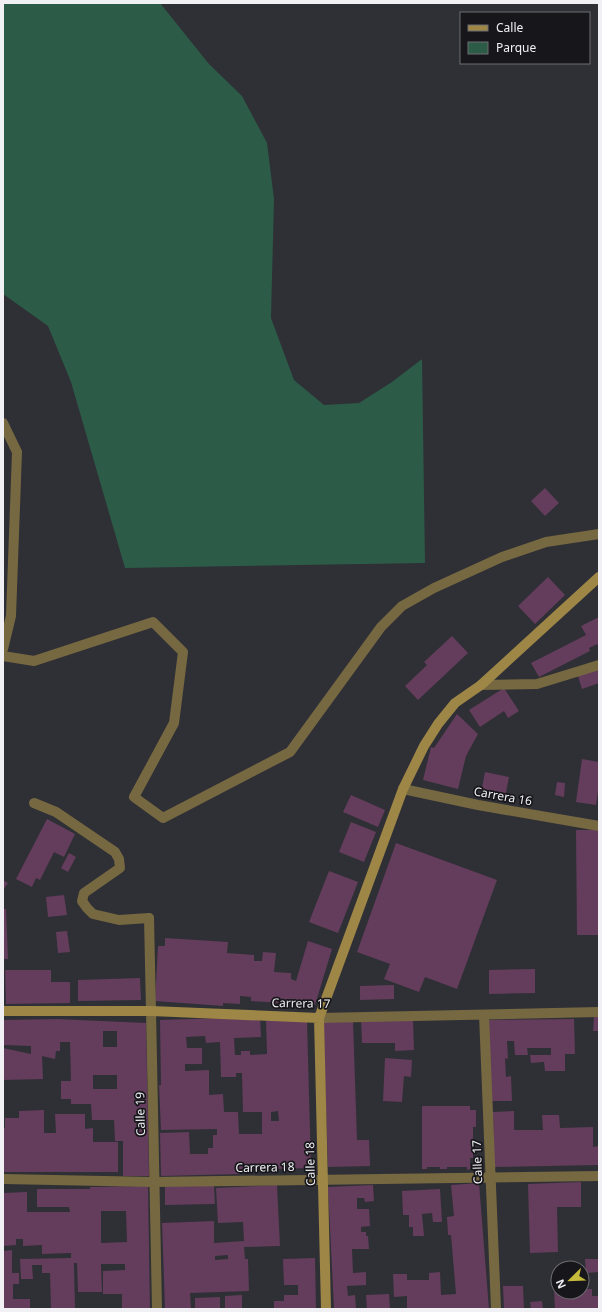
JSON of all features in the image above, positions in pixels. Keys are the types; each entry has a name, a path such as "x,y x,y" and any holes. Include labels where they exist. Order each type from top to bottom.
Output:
{"main road":[{"path":"319,1018 403,789 424,746 438,724 455,703 481,685 599,577"},
{"name":"Carrera 17","path":"3,1012 150,1011 319,1018"},
{"name":"Calle 18","path":"319,1018 326,1309"}],"street":[{"path":"3,423 17,452 11,616 3,649"},
{"path":"3,656 34,661 153,622 184,652 174,722 134,797 163,818 290,752 381,628 402,606 434,588 502,557 546,542 599,534"},
{"path":"481,685 537,684 599,666"},
{"name":"Carrera 16","path":"403,789 478,805 599,826"},
{"name":"Calle 19","path":"34,803 56,812 114,852 119,859 120,868 84,893 82,901 87,908 93,914 119,920 149,918 157,1309"},
{"name":"Carrera 17","path":"319,1018 599,1012"},
{"name":"Calle 17","path":"484,1014 496,1309"},
{"name":"Carrera 18","path":"3,1179 154,1182 599,1176"}],"green space":[{"path":"3,3 160,3 209,64 242,96 267,143 274,199 271,318 294,380 324,405 359,403 392,382 422,359 425,563 125,568 71,382 48,326 3,294"}],"building":[{"path":"545,488 559,503 545,516 531,501"},
{"path":"548,577 565,595 535,624 518,606"},
{"path":"599,617 599,647 597,644 589,648 590,651 539,677 531,663 586,635 581,626"},
{"path":"452,636 468,653 418,700 405,686 427,665 424,662"},
{"path":"599,670 599,683 582,689 578,676"},
{"path":"504,688 519,711 508,718 504,711 480,727 469,710"},
{"path":"457,714 478,734 466,756 458,789 423,780 431,747 434,748"},
{"path":"582,759 599,762 599,784 596,805 576,802"},
{"path":"485,772 509,777 505,798 481,793"},
{"path":"557,782 565,783 564,797 555,795"},
{"path":"351,795 385,810 378,827 343,812"},
{"path":"47,819 75,834 64,857 54,852 40,880 36,878 32,887 16,879"},
{"path":"351,822 376,832 364,862 339,852"},
{"path":"576,830 599,830 599,935 577,935"},
{"path":"396,843 497,880 457,989 425,977 419,992 384,979 390,964 357,952"},
{"path":"69,853 76,857 68,872 61,868"},
{"path":"329,871 358,882 338,933 309,922"},
{"path":"3,880 8,883 3,890"},
{"path":"64,895 67,915 48,917 46,897"},
{"path":"3,909 6,909 8,959 3,959"},
{"path":"67,931 70,952 58,953 56,932"},
{"path":"165,938 228,942 227,953 254,955 254,961 262,961 263,952 276,953 274,972 291,973 291,979 296,981 308,941 332,949 315,1005 251,1001 251,997 240,996 240,1004 223,1003 223,1006 155,1001 158,946 165,946"},
{"path":"535,969 535,993 489,994 489,970"},
{"path":"5,970 51,970 51,982 70,982 70,1003 6,1004"},
{"path":"140,978 141,1000 78,1001 78,980"},
{"path":"394,985 394,999 360,1000 360,986"},
{"path":"260,1017 261,1037 234,1038 235,1055 241,1055 241,1051 250,1051 250,1055 267,1054 266,1021 307,1020 311,1168 239,1170 240,1174 161,1176 160,1133 189,1132 190,1154 208,1154 208,1148 213,1148 213,1135 217,1135 217,1129 161,1130 159,1085 161,1085 160,1020","holes":["205,1036 206,1043 220,1042 221,1077 236,1077 236,1073 242,1073 243,1112 262,1112 262,1134 239,1134 238,1112 224,1112 223,1094 209,1095 209,1070 185,1071 185,1064 202,1064 202,1048 187,1048 186,1037","278,1111 279,1121 271,1121 271,1112"]},
{"path":"594,1017 599,1017 599,1031 593,1031"},
{"path":"361,1018 413,1018 414,1050 395,1051 395,1043 362,1043"},
{"path":"57,1019 146,1023 149,1176 123,1176 123,1141 115,1141 114,1120 92,1120 91,1104 71,1104 71,1099 61,1099 61,1081 71,1081 70,1042 60,1042 60,1051 56,1051 55,1059 42,1056 43,1079 3,1080 3,1048 31,1054 31,1046 3,1045 3,1020","holes":["103,1031 117,1031 117,1047 103,1047","93,1075 117,1075 117,1089 93,1089"]},
{"path":"574,1019 575,1054 565,1054 565,1071 545,1071 544,1062 531,1063 530,1055 551,1055 551,1048 527,1048 528,1055 515,1055 514,1041 507,1041 508,1059 505,1058 506,1077 511,1076 512,1101 490,1101 488,1020"},
{"path":"353,1021 357,1140 369,1140 370,1166 328,1167 323,1022"},
{"path":"385,1058 412,1060 411,1077 404,1076 402,1102 383,1101"},
{"path":"422,1106 470,1106 470,1110 476,1110 476,1127 473,1127 473,1158 470,1158 470,1169 467,1170 467,1167 447,1167 447,1169 440,1169 440,1167 427,1167 427,1169 422,1169"},
{"path":"44,1110 44,1133 56,1133 55,1114 85,1114 85,1129 93,1128 93,1142 118,1142 118,1172 3,1172 3,1128 5,1128 5,1118 19,1118 19,1111"},
{"path":"514,1111 514,1130 543,1130 542,1115 559,1115 560,1128 593,1127 593,1147 599,1146 599,1165 494,1167 493,1112"},
{"path":"581,1182 581,1207 557,1207 558,1252 530,1253 528,1184"},
{"path":"479,1183 489,1309 407,1309 407,1296 394,1297 393,1274 407,1274 407,1280 429,1280 429,1273 440,1272 441,1295 456,1294 451,1235 448,1235 447,1217 454,1216 451,1185"},
{"path":"277,1185 280,1246 244,1247 245,1259 248,1259 249,1291 190,1293 191,1309 165,1309 162,1223 214,1221 214,1243 244,1241 243,1222 218,1223 216,1188","holes":["228,1255 228,1259 215,1260 215,1256"]},
{"path":"373,1185 374,1201 365,1202 364,1198 357,1198 357,1209 369,1209 370,1226 361,1227 361,1232 366,1232 366,1236 368,1236 369,1249 352,1249 353,1273 366,1272 366,1285 347,1286 348,1296 355,1295 356,1309 334,1309 328,1187"},
{"path":"148,1186 150,1309 122,1309 122,1294 103,1294 103,1271 125,1270 125,1264 101,1264 102,1292 78,1292 77,1263 74,1263 75,1309 51,1309 50,1273 42,1273 42,1265 32,1265 33,1279 21,1279 20,1259 71,1258 71,1253 42,1254 42,1245 23,1246 23,1239 16,1239 16,1245 3,1246 3,1193 27,1192 27,1212 70,1212 69,1207 37,1207 37,1189 90,1189 90,1187","holes":["101,1211 126,1211 127,1242 101,1243"]},
{"path":"165,1186 214,1186 215,1204 165,1205"},
{"path":"440,1189 442,1222 433,1222 432,1213 422,1214 424,1236 413,1236 413,1227 409,1227 409,1215 403,1215 402,1191"},
{"path":"12,1250 12,1273 19,1273 19,1284 13,1284 13,1299 30,1299 30,1309 3,1309 3,1251"},
{"path":"315,1258 316,1309 274,1309 274,1301 284,1301 284,1295 298,1295 298,1285 284,1285 283,1259"},
{"path":"599,1259 599,1272 590,1273 590,1260 585,1260"},
{"path":"503,1286 523,1286 524,1309 504,1309"},
{"path":"590,1289 592,1289 592,1296 599,1296 599,1309 555,1309 555,1300 590,1300"},
{"path":"389,1294 390,1309 367,1309 366,1295"},
{"path":"242,1295 242,1309 225,1309 225,1296"},
{"path":"220,1297 220,1309 195,1309 195,1298"},
{"path":"542,1301 543,1309 531,1309 530,1302"}]}
